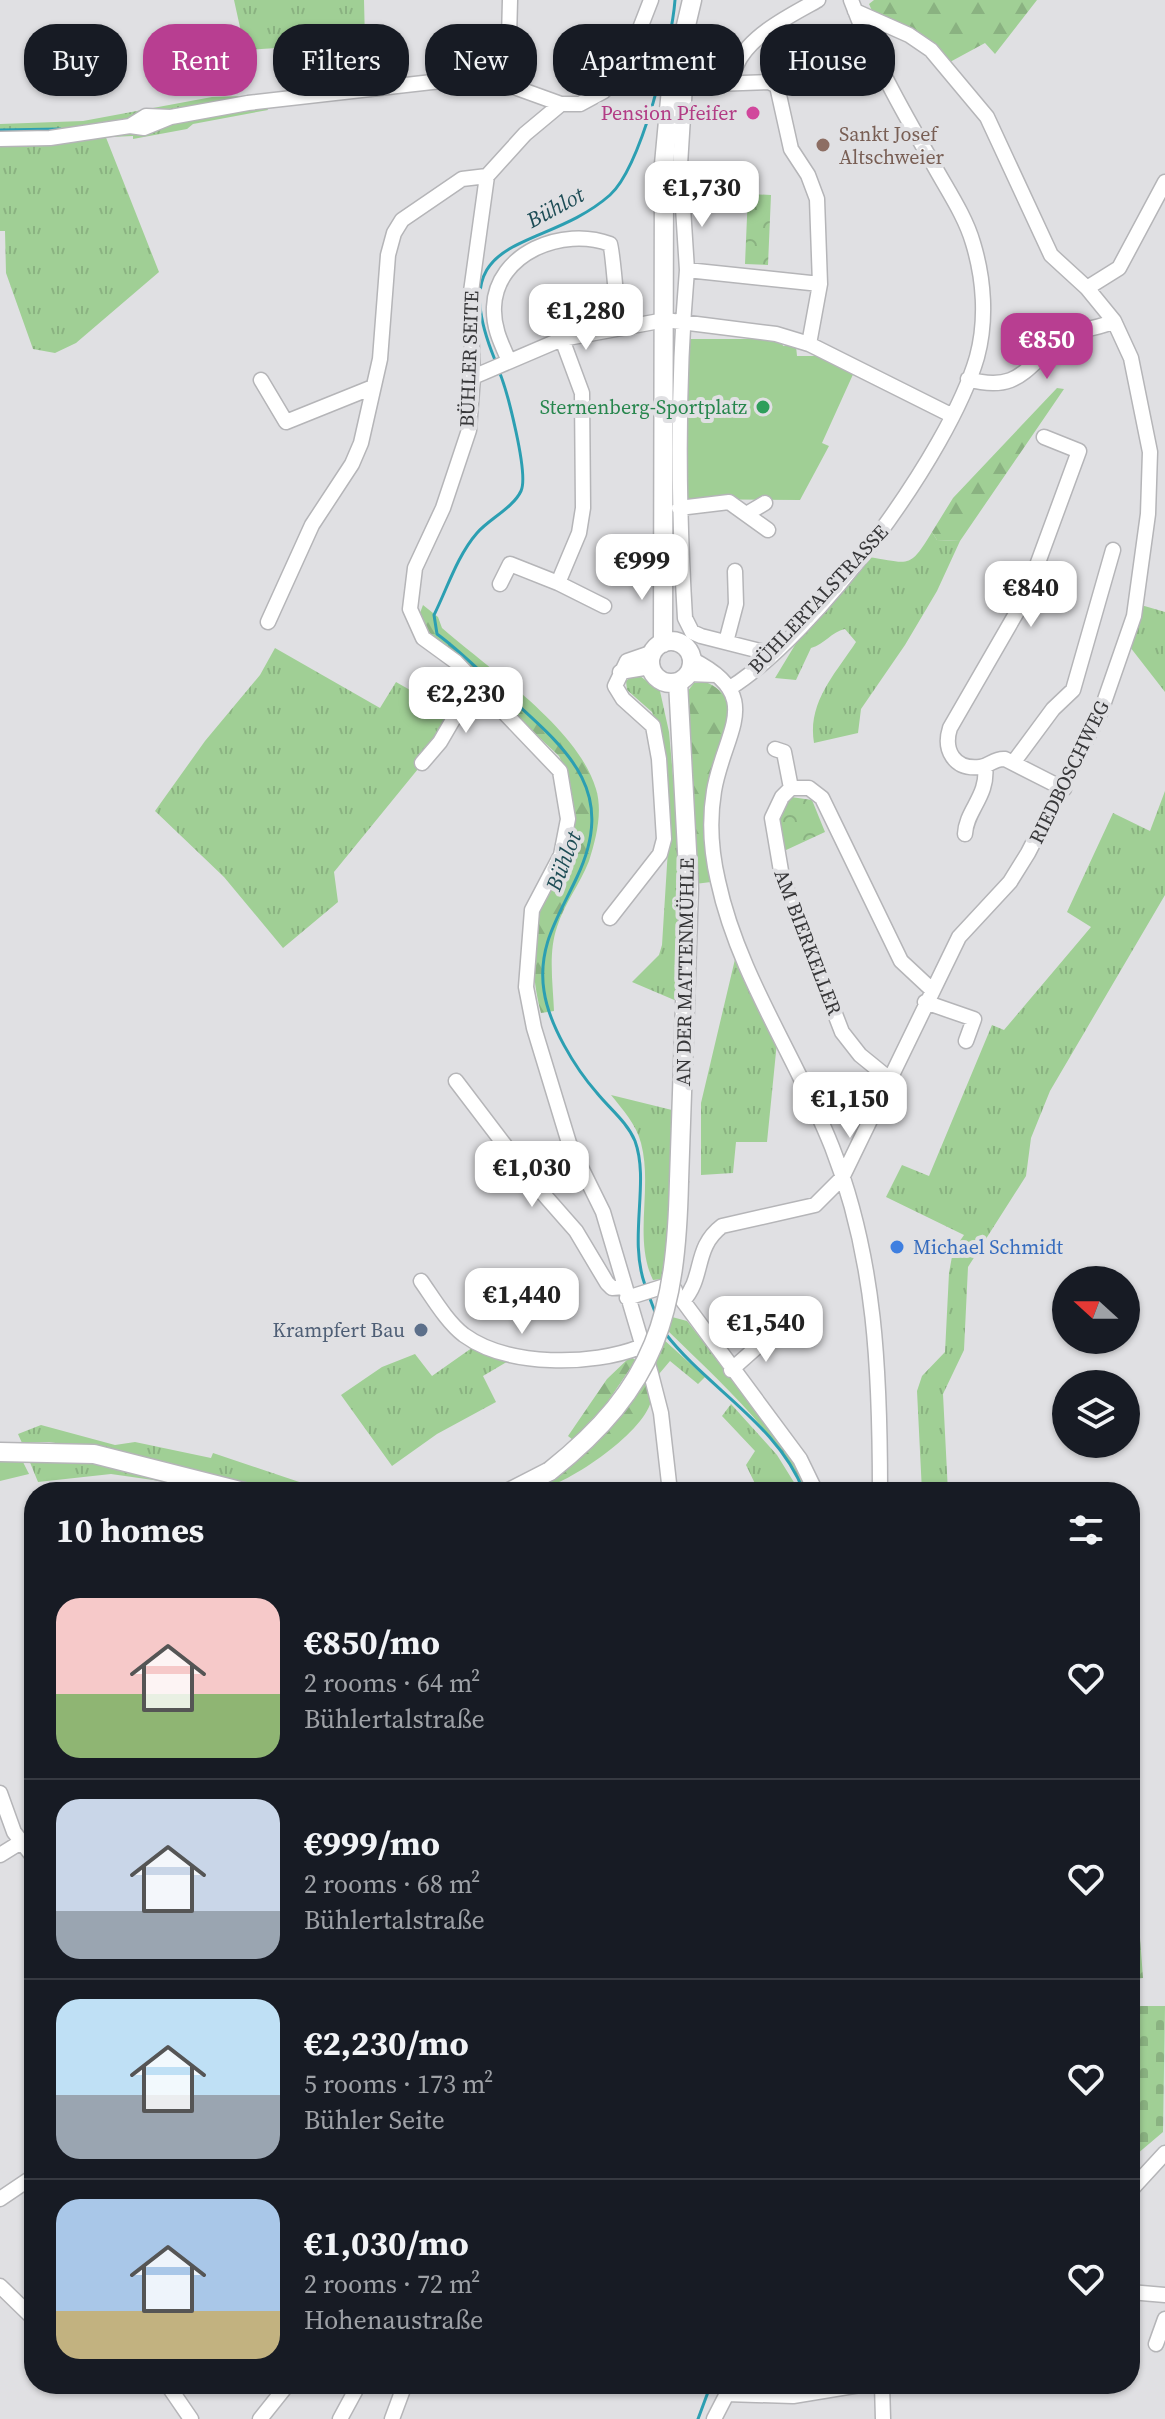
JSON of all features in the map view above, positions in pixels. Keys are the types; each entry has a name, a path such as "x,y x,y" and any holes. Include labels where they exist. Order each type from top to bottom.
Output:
{"main road":[{"path":"661,651 688,652 681,674 653,674 661,651 673,321 667,123 680,46 692,0"},
{"name":"AN DER MATTENMÜHLE","path":"529,1482 550,1471 584,1444 612,1414 646,1363 661,1327 673,1281 689,888 680,763 681,674"},
{"path":"0,1452 55,1451 112,1458 205,1482"}],"street":[{"path":"509,24 510,0"},
{"path":"537,95 561,104 591,100 615,81 633,49 651,0"},
{"path":"744,50 787,17 818,0"},
{"name":"RIEDBOSCHWEG","path":"680,1296 696,1280 704,1244 722,1226 815,1205 842,1178 892,1081 928,995 959,937 1010,882 1064,789 1101,711 1134,616 1148,514 1149,444 1131,358 1114,321 1087,288 1051,255 998,136 974,101 921,42 853,6"},
{"path":"680,165 685,85 705,81 760,82"},
{"path":"0,139 50,138 130,126 154,126 171,117 248,103 425,83"},
{"name":"BÜHLERTALSTRASSE","path":"730,688 751,675 772,654 885,530 951,415 976,357 983,307 980,267 972,240 895,95"},
{"path":"779,96 791,149 808,175 817,199 820,284 809,344"},
{"path":"268,622 312,525 356,454 370,416 384,324 388,255 394,233 402,220 462,179 487,176 525,134 561,104"},
{"name":"BÜHLER SEITE","path":"487,176 470,299 473,377 469,430 443,508 415,568 410,609 423,638 456,662 554,760 565,788 568,819 561,855 532,910 526,987 534,1028 569,1143 603,1212 661,1413 669,1482"},
{"path":"1087,288 1119,268 1165,182"},
{"path":"682,192 687,270 673,321 679,508 687,624 701,636 772,654"},
{"path":"501,364 494,321 497,288 520,256 550,243 579,240 610,244 619,326"},
{"path":"687,270 820,284"},
{"path":"473,377 562,339 619,326 673,321 776,334 809,344 951,415"},
{"path":"968,379 992,384 1014,380 1032,369 1064,338 1114,321"},
{"path":"558,583 579,533 583,508 582,393 562,339"},
{"path":"261,380 286,422 373,387"},
{"path":"1044,437 1079,451 1025,598 948,734 952,758 967,767 985,766 999,758 1064,789"},
{"path":"1149,444 1165,445"},
{"path":"679,508 729,502 768,530"},
{"path":"748,513 765,503"},
{"path":"1013,763 1053,709 1073,690 1113,550"},
{"path":"500,584 510,564 604,606"},
{"path":"726,642 736,604 735,571"},
{"name":"AN DER MATTENMÜHLE","path":"610,918 660,854 664,839 656,737 648,718 617,693 615,686 619,672 633,657 661,651"},
{"name":"BÜHLERTALSTRASSE","path":"681,674 717,675 730,688 737,712 718,776 711,817 718,883 735,938 832,1148 864,1255 878,1349 880,1482"},
{"path":"422,763 440,742 475,682"},
{"path":"775,749 784,752 791,788 809,788 822,798 901,961 928,995 974,1019 966,1041"},
{"path":"965,834 965,826 985,790 985,766"},
{"name":"AM BIERKELLER","path":"791,788 782,797 772,818 782,877 842,1032 860,1055 892,1081"},
{"path":"456,1081 532,1181 576,1231 612,1288 625,1292 648,1292 668,1285 680,1296 731,1370 800,1459 811,1482"},
{"path":"832,1148 860,1143"},
{"path":"421,1281 464,1335 496,1349 568,1362 620,1355 640,1347"},
{"path":"731,1370 775,1331"},
{"path":"0,1793 5,1813 24,1846"},
{"path":"0,1855 21,1842"},
{"path":"1140,2167 1165,2145"},
{"path":"1140,2180 1165,2153"},
{"path":"0,2199 24,2183"},
{"path":"0,2286 24,2309"},
{"path":"1140,2293 1165,2295"},
{"path":"1156,2344 1165,2319"},
{"path":"174,2394 191,2419"},
{"path":"260,2419 280,2394"},
{"path":"340,2419 354,2394"},
{"path":"392,2419 401,2394"},
{"path":"714,2419 726,2394"},
{"path":"775,2394 805,2394"},
{"path":"882,2394 883,2419"}],"green space":[{"path":"234,0 364,0 365,24 273,24 273,48 257,49 257,24 239,24"},
{"path":"874,0 1037,0 995,54 985,43 950,62 932,46 873,13 869,4"},
{"path":"242,96 85,130 0,134 0,124 83,121 212,97"},
{"path":"264,105 268,110 193,124 187,129 133,139 133,136 111,137 112,133"},
{"path":"105,135 159,272 76,343 55,353 33,349 6,273 5,231 0,231 0,143"},
{"path":"748,194 771,195 768,265 745,264"},
{"name":"Sternenberg-Sportplatz","path":"688,339 774,339 782,342 783,346 796,346 797,356 828,356 855,370 822,443 829,446 800,500 688,499"},
{"path":"1057,388 1064,389 960,541 937,540 932,532 953,498"},
{"path":"932,532 937,540 960,541 937,591 861,709 858,733 814,743 813,728 819,701 856,642 845,629 840,631 811,648 796,680 775,678 801,635 868,557 907,561 918,553"},
{"path":"423,605 438,617 442,628 552,722 586,766 596,789 599,816 592,853 554,937 554,1011 541,1013 534,972 534,944 542,903 571,832 574,817 568,780 559,756 430,635 420,613"},
{"path":"1141,605 1165,612 1165,692 1130,647"},
{"path":"275,648 380,708 396,682 452,714 440,742 334,872 338,902 283,948 224,877 155,811 205,741 260,675"},
{"path":"633,675 640,676 660,691 669,732 681,864 679,1002 632,982 659,955 662,945 668,849 657,727 652,712 627,690 626,681"},
{"path":"706,682 725,696 729,711 726,732 708,788 706,835 711,882 695,884 687,692 694,683"},
{"path":"1165,791 1165,895 1050,1091 1031,1138 1026,1176 968,1267 964,1350 943,1394 947,1482 922,1482 917,1391 922,1376 945,1352 949,1273 953,1251 964,1235 886,1197 902,1165 929,1176 992,1025 1004,1030 1091,927 1067,912 1113,813 1150,831"},
{"path":"791,797 812,800 825,832 784,851 778,818"},
{"path":"736,955 777,1042 767,1142 736,1142 733,1173 701,1175 701,1103"},
{"path":"611,1095 676,1111 667,1249 662,1279 653,1280 644,1248 645,1178 641,1143 632,1123"},
{"path":"672,1317 687,1321 782,1442 805,1482 800,1482 778,1447 725,1386 667,1330"},
{"path":"663,1339 705,1377 698,1384 670,1361 659,1374 652,1364"},
{"path":"476,1345 515,1357 483,1376 496,1402 437,1434 392,1466 341,1395 382,1367 415,1354 432,1376"},
{"path":"630,1357 636,1360 606,1404 573,1440 568,1436 607,1379"},
{"path":"644,1381 651,1401 634,1428 582,1470 559,1482 543,1482 612,1423"},
{"path":"731,1404 777,1455 794,1482 754,1482 746,1465 755,1451 722,1416"},
{"path":"41,1425 115,1445 135,1442 211,1458 213,1453 299,1482 233,1482 116,1452 49,1442 22,1443 18,1434"},
{"path":"70,1457 184,1482 111,1474 38,1482 29,1460"},
{"path":"0,1460 22,1460 29,1474 0,1481"},
{"path":"1140,1938 1143,1978 1140,1978"},
{"path":"1140,2006 1165,2006 1163,2132 1140,2152"}],"waterway":[{"name":"Bühlot","path":"495,360 482,317 481,287 490,266 507,250 583,214 610,195 622,180 653,103 668,45 675,0"},
{"path":"0,130 60,129"},
{"name":"Bühlot","path":"499,371 520,451 521,491 512,503 477,533 464,552 434,615 437,634 551,737 581,776 589,797 592,821 588,847 547,945 544,991 551,1018 572,1059 635,1141 640,1174 638,1248 645,1285"},
{"name":"Bühlot","path":"649,1296 655,1312"},
{"name":"Bühlot","path":"665,1333 760,1426 777,1446 799,1482"},
{"name":"Bühlot","path":"698,2419 707,2394"}],"place":[{"name":"Pension Pfeifer","path":"753,113"},
{"name":"Sankt Josef Altschweier","path":"823,145"},
{"name":"Sternenberg-Sportplatz","path":"763,407"},
{"name":"Michael Schmidt","path":"897,1247"},
{"name":"Krampfert Bau","path":"421,1330"}]}
